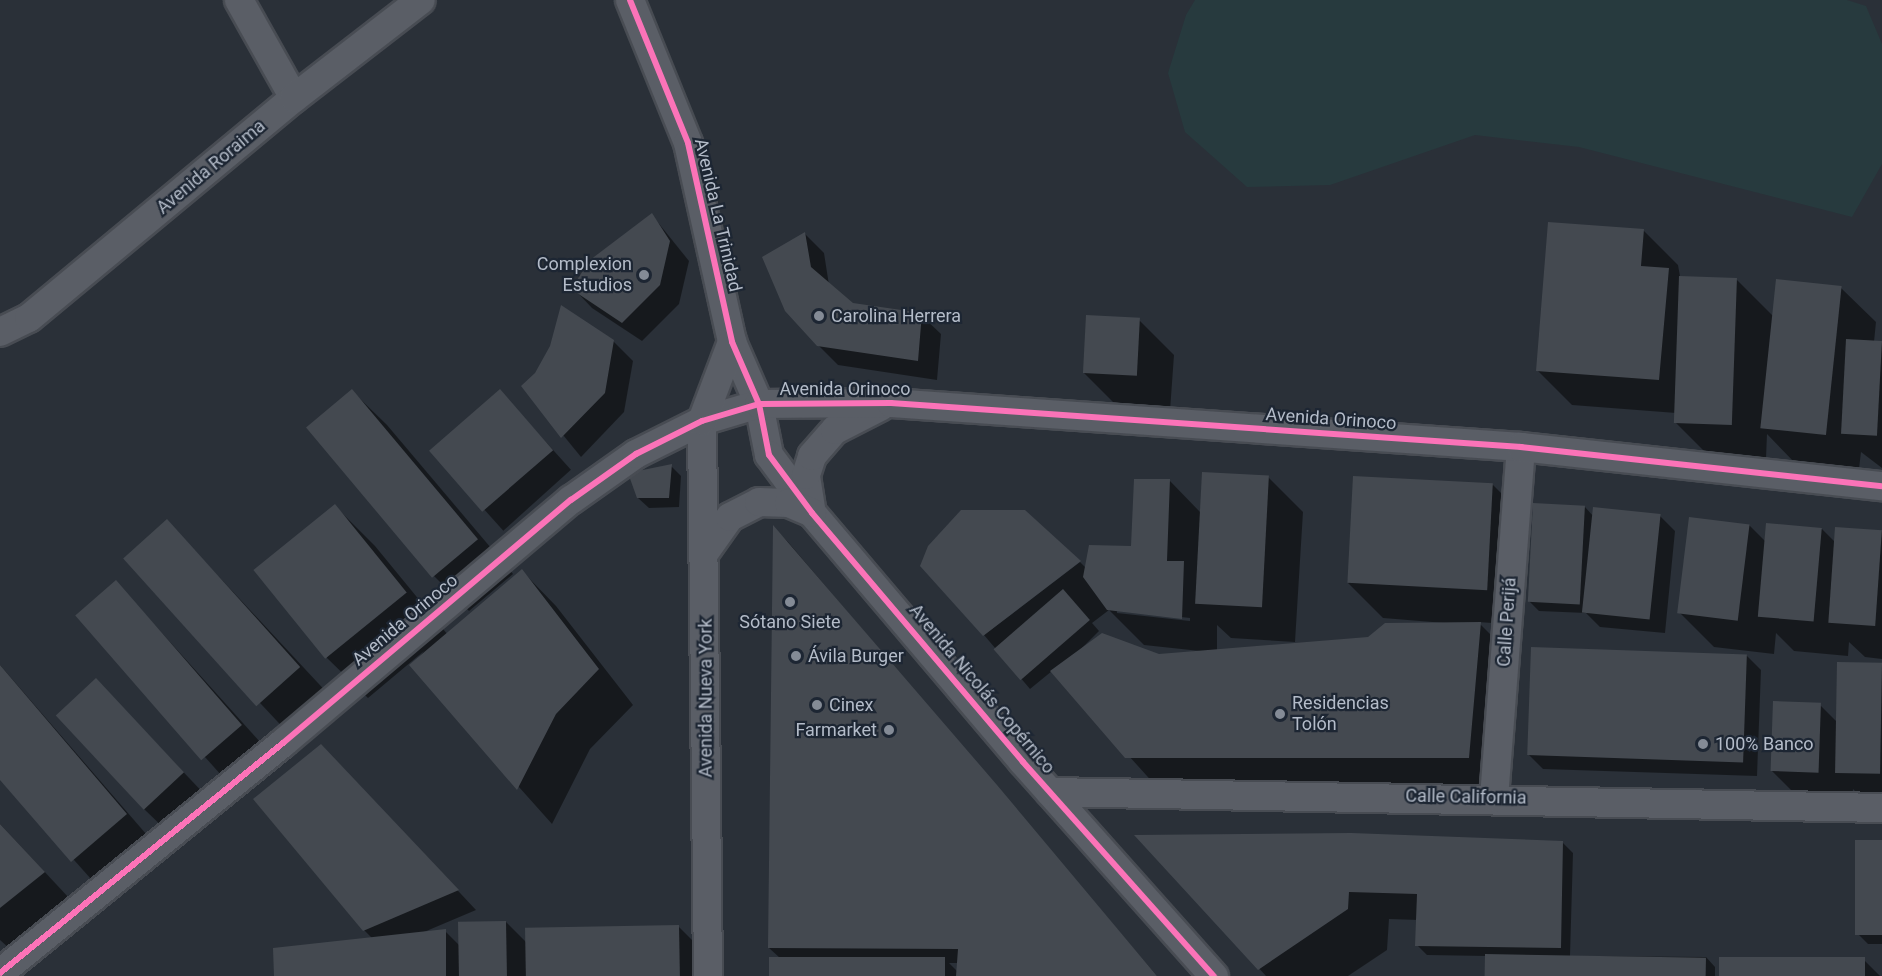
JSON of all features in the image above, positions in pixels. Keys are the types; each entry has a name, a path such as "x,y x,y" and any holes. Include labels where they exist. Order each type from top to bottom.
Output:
{"street":[{"path":"239,0 294,98"},
{"name":"Avenida Roraima","path":"0,332 29,318 294,98 421,0"},
{"name":"Avenida La Trinidad","path":"630,0 688,143 732,342 759,404"},
{"path":"702,421 732,342"},
{"path":"813,513 806,475 812,456 835,430 891,403"},
{"name":"Avenida Orinoco","path":"0,973 283,742 571,500 636,454 702,421 759,404 891,403 1521,447 1882,486"},
{"name":"Avenida Nicolás Copérnico","path":"759,404 769,456 813,513 1050,792 1214,976"},
{"name":"Avenida Nueva York","path":"702,421 701,504 705,552 708,976"},
{"name":"Calle Perijá","path":"1494,798 1521,447"},
{"path":"705,552 730,517 759,502 789,503 813,513"},
{"name":"Calle California","path":"1050,792 1494,798 1882,808"}],"green space":[{"path":"1195,0 1847,0 1866,6 1882,44 1882,164 1852,217 1579,147 1475,135 1330,185 1247,187 1185,132 1168,73 1186,15"}],"building":[{"path":"652,213 670,241 660,285 622,323 571,289 590,260"},
{"path":"1548,222 1644,229 1641,266 1669,268 1659,380 1536,371"},
{"path":"805,232 811,267 853,303 922,313 918,361 817,346 785,311 762,257"},
{"path":"1679,276 1737,278 1732,425 1674,423"},
{"path":"1776,279 1842,286 1826,435 1760,428"},
{"path":"561,305 614,340 605,393 561,438 521,386 535,373 550,346"},
{"path":"1086,315 1140,318 1137,376 1083,373"},
{"path":"1846,339 1882,341 1877,436 1841,434"},
{"path":"352,389 478,539 432,578 306,428"},
{"path":"500,389 553,450 482,512 429,451"},
{"path":"672,464 669,498 637,498 628,473"},
{"path":"1202,472 1269,476 1262,607 1195,604"},
{"path":"1353,476 1493,483 1487,590 1347,583"},
{"path":"1134,479 1170,479 1167,561 1184,561 1182,619 1107,610 1083,577 1089,545 1131,546"},
{"path":"1533,503 1585,506 1580,605 1528,602"},
{"path":"335,504 407,593 325,659 253,570"},
{"path":"1593,507 1661,514 1650,620 1582,612"},
{"path":"961,510 1025,510 1081,561 983,636 920,566 928,546"},
{"path":"1689,517 1750,524 1738,621 1677,613"},
{"path":"167,519 300,667 256,706 123,558"},
{"path":"1766,523 1822,528 1814,622 1758,617"},
{"path":"773,525 997,785 1157,976 956,976 958,949 768,948"},
{"path":"1835,527 1882,530 1875,626 1828,623"},
{"path":"522,569 599,669 556,714 517,790 409,665"},
{"path":"116,580 242,725 201,760 75,615"},
{"path":"1063,589 1090,620 1020,680 994,649"},
{"name":"Residencias Tolón","path":"1481,622 1469,758 1125,758 1050,671 1102,633 1159,654 1368,637 1385,623"},
{"path":"1531,647 1747,655 1743,762 1527,755"},
{"path":"1837,662 1882,663 1880,774 1835,773"},
{"path":"0,665 127,814 71,862 0,780"},
{"path":"96,678 184,772 144,810 56,716"},
{"path":"1773,701 1821,703 1819,773 1771,771"},
{"path":"321,744 459,890 363,931 253,799"},
{"path":"0,824 45,872 0,908"},
{"path":"1351,833 1563,841 1561,948 1415,946 1417,894 1349,892 1348,909 1258,970 1134,835"},
{"path":"1855,840 1882,840 1882,935 1855,935"},
{"path":"506,921 507,976 459,976 458,922"},
{"path":"679,925 680,976 526,976 525,928"},
{"path":"446,929 446,976 274,976 273,948"},
{"path":"1485,954 1706,958 1706,976 1485,976"},
{"path":"769,957 945,957 945,976 769,976"},
{"path":"1719,957 1865,957 1865,976 1719,976"}],"cycle path":[{"path":"630,0 688,143 732,342 759,404 769,455 812,513 1023,762 1214,976"},
{"path":"0,973 283,743 571,500 636,454 702,421 759,404 891,403 1521,447 1882,486"}],"place":[{"name":"Complexion Estudios","path":"644,275"},
{"name":"Carolina Herrera","path":"819,316"},
{"name":"Sótano Siete","path":"790,602"},
{"name":"Ávila Burger","path":"796,656"},
{"name":"Cinex","path":"817,705"},
{"name":"Residencias Tolón","path":"1280,714"},
{"name":"Farmarket","path":"889,730"},
{"name":"100% Banco","path":"1703,744"}]}
